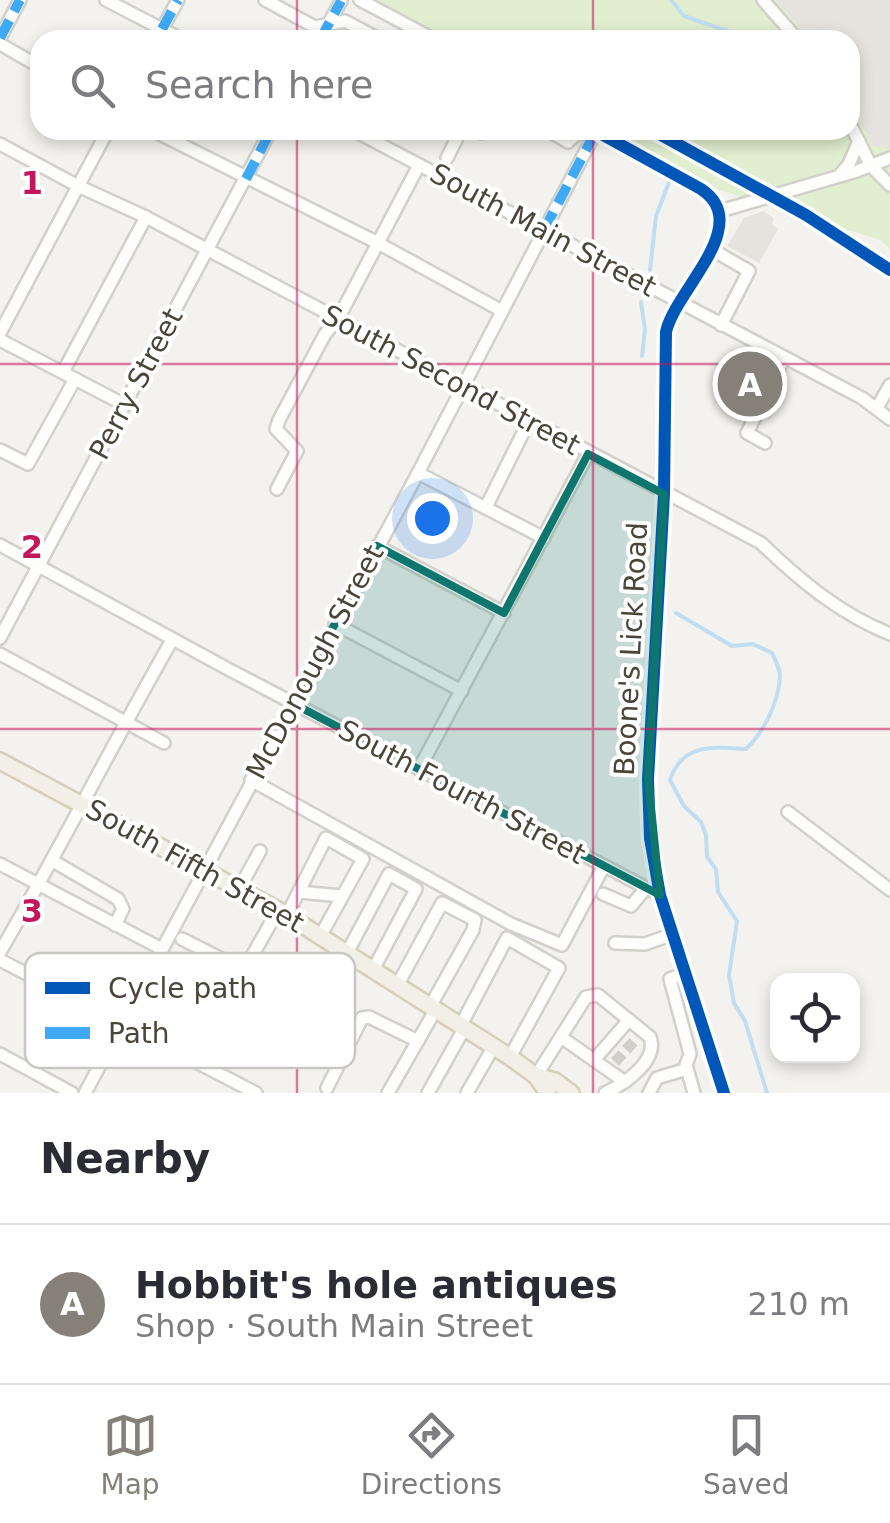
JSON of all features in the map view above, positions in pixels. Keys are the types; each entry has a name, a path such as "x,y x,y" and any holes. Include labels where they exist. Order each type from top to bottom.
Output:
{"main road":[{"name":"South Fifth Street","path":"0,761 351,953"},
{"name":"South Fifth Street","path":"355,956 510,1057 536,1076 548,1093"},
{"name":"South Fifth Street","path":"536,1076 555,1081 571,1093"}],"street":[{"path":"20,0 0,41 30,60"},
{"path":"106,0 151,30"},
{"path":"162,30 178,0"},
{"path":"266,0 314,27 345,21 362,30"},
{"path":"360,0 416,30"},
{"path":"763,0 789,30"},
{"path":"325,30 341,1"},
{"path":"103,140 0,337 125,405"},
{"path":"171,140 378,243 502,311"},
{"name":"Perry Street","path":"0,638 266,140"},
{"name":"South Main Street","path":"372,140 890,418"},
{"path":"447,158 456,140"},
{"name":"McDonough Street","path":"160,953 418,473 590,140"},
{"path":"611,140 696,186 714,198 720,211 890,158"},
{"path":"859,141 871,166 890,185"},
{"path":"838,177 859,141"},
{"name":"South Second Street","path":"0,144 146,217 760,543 848,614 890,634"},
{"path":"277,488 296,451 276,429 278,420 325,334 338,319 418,165"},
{"name":"Boone's Lick Road","path":"720,211 719,234 670,316 665,344 664,494 648,779 650,838 660,895 724,1093"},
{"path":"63,372 146,217"},
{"path":"711,249 749,271 721,325"},
{"path":"766,443 747,434 784,358"},
{"path":"0,450 28,464 76,379"},
{"path":"877,408 890,385"},
{"path":"486,507 529,421"},
{"path":"420,770 588,454"},
{"path":"418,473 544,538"},
{"name":"South Fourth Street","path":"0,545 172,640 660,895"},
{"path":"377,546 504,613"},
{"path":"335,624 462,691"},
{"path":"0,952 172,640"},
{"path":"0,654 164,743"},
{"path":"251,780 514,925 562,945 604,866"},
{"path":"788,812 890,890"},
{"path":"255,953 299,892 326,838 363,859 320,935"},
{"path":"239,890 260,851"},
{"path":"53,861 118,900 122,909 116,925"},
{"path":"0,864 162,949"},
{"path":"348,951 389,874 416,889 374,968"},
{"path":"604,894 631,906 646,888"},
{"path":"299,892 342,896"},
{"path":"388,1093 474,930 474,920 442,903 398,984"},
{"path":"428,1093 514,925"},
{"path":"614,943 645,944 672,934"},
{"path":"507,938 558,968 510,1057"},
{"path":"182,939 209,953"},
{"path":"0,960 25,973"},
{"path":"685,973 670,979 690,1054 688,1069 694,1093"},
{"path":"536,1076 586,997 603,996 640,1036 652,1041 651,1055 614,1089"},
{"path":"355,1033 361,1020 369,1017 418,1041"},
{"path":"594,1060 629,1020"},
{"path":"561,1036 594,1060 611,1066 614,1089"},
{"path":"467,1093 494,1046"},
{"path":"690,1054 710,1048"},
{"path":"0,1054 25,1068"},
{"path":"26,1068 72,1093"},
{"name":"McDonough Street","path":"85,1093 98,1068"},
{"path":"207,1068 256,1093"},
{"path":"329,1091 339,1068"},
{"path":"649,1093 658,1078 688,1069"}],"highlighted area":[{"path":"588,454 664,494 648,779 660,895 292,703 377,546 504,613"}],"green space":[{"path":"376,0 890,0 890,249 880,240 717,189 629,140 860,140 860,30 430,30"}],"shaded area":[{"path":"777,0 890,0 890,149 872,145 860,122 860,30 802,30"},
{"path":"763,211 774,218 772,224 778,229 759,263 727,246 744,218"}],"waterway":[{"path":"671,0 684,16 724,30"},
{"path":"650,270 656,216 671,177"},
{"path":"641,302 645,330 642,356"},
{"path":"676,613 732,646 753,644 772,653 780,673 769,716 746,749 711,748 691,753 682,759 670,780 684,806 701,822 707,857 716,869 718,892 737,921 729,975 734,1003 745,1021 767,1093"}],"tunnel":[{"path":"615,1062 636,1039"}],"marked path":[{"path":"0,38 20,0"},
{"path":"162,29 178,0"},
{"path":"325,30 341,1"},
{"path":"246,179 266,140"},
{"path":"544,230 591,140"}],"cycle path":[{"path":"612,140 701,189 715,204 720,221 707,258 666,332 664,494 648,779 650,838 660,895 724,1093"},
{"path":"670,140 806,215 890,270"}],"place":[{"name":"Hobbit's hole antiques","path":"750,384"}]}
